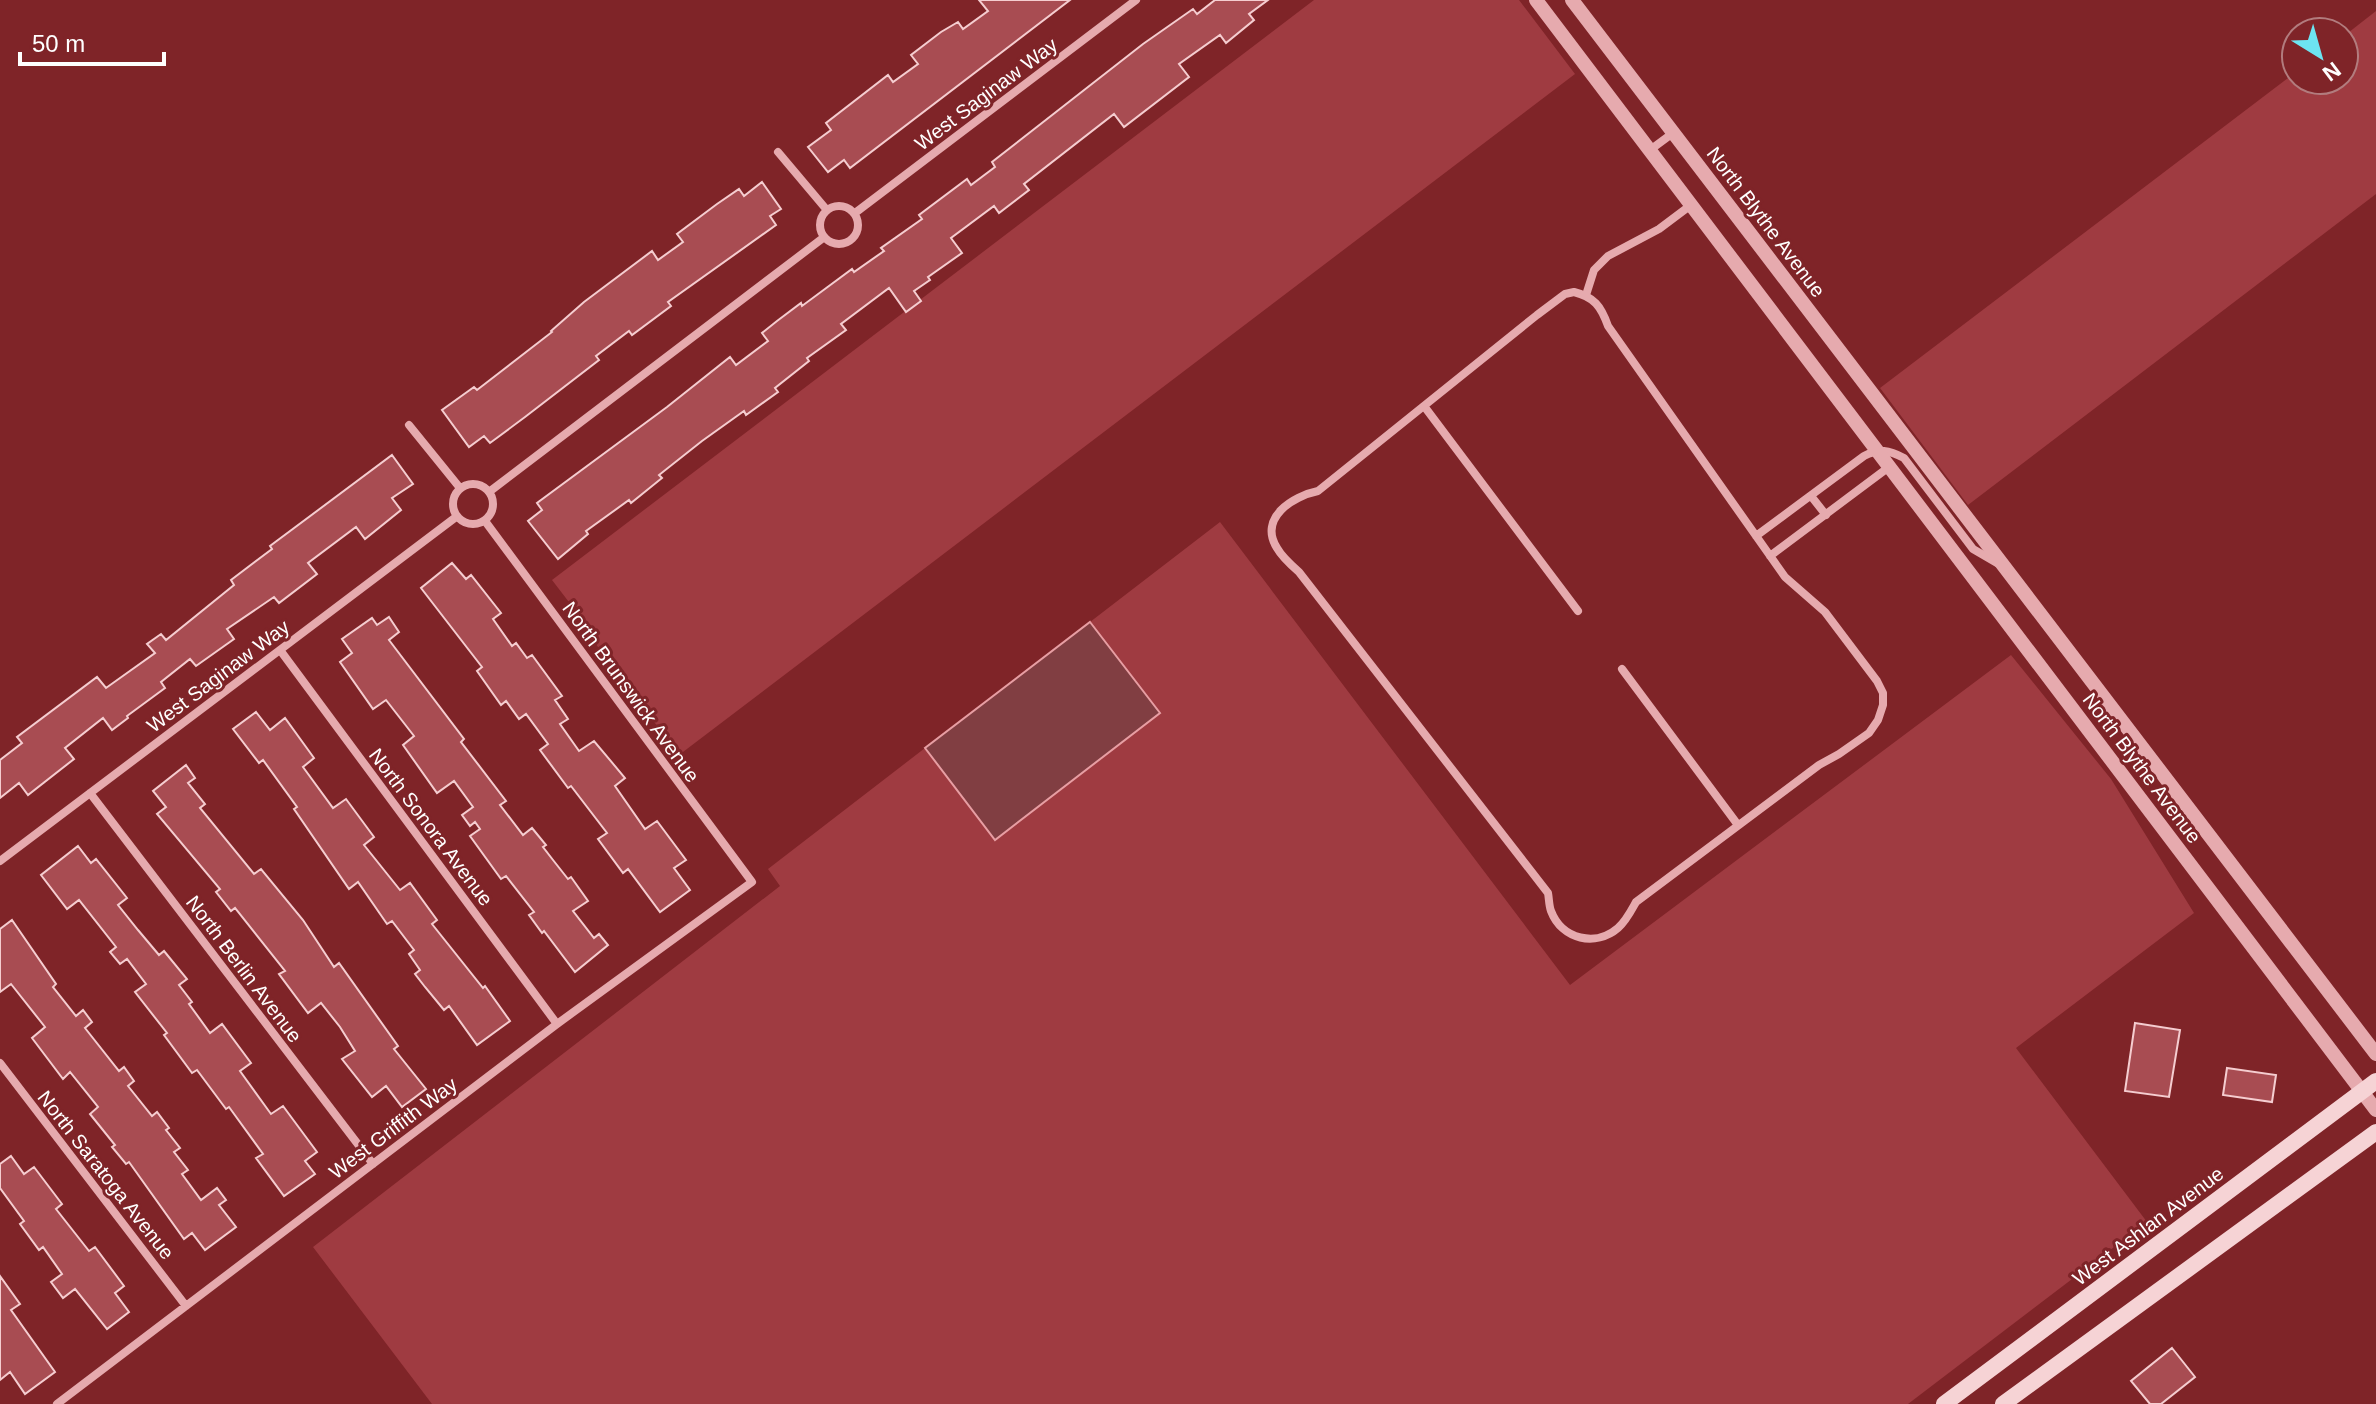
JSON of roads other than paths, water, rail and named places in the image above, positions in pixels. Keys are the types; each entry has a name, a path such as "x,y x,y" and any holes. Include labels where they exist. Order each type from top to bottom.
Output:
{"main road":[{"name":"West Ashlan Avenue","path":"1944,1404 2376,1081"},
{"path":"2003,1404 2376,1132"}],"street":[{"name":"West Saginaw Way","path":"855,213 1136,0"},
{"name":"North Blythe Avenue","path":"1536,0 2376,1110"},
{"name":"North Blythe Avenue","path":"1572,0 2376,1054"},
{"path":"1650,150 1673,133"},
{"path":"778,152 826,209"},
{"path":"841,205 855,213 859,228 852,241 836,246 823,238 818,223 826,209 841,205"},
{"path":"1586,295 1594,270 1608,256 1659,229 1691,205"},
{"path":"489,492 823,238"},
{"path":"1574,292 1586,295 1598,303 1608,326 1785,577 1825,612 1869,669 1883,693 1878,720 1859,741 1819,765 1636,902 1621,926 1608,936 1590,941 1573,936 1552,913 1548,893 1299,572 1275,546 1274,518 1285,504 1318,491 1424,406 1565,294 1574,292"},
{"path":"1424,406 1578,611"},
{"path":"409,425 460,488"},
{"path":"1756,536 1876,450"},
{"name":"North Blythe Avenue","path":"1876,450 1890,451 1904,458 1973,549 2001,565"},
{"path":"1770,556 1889,467"},
{"path":"470,484 481,485 489,492 493,502 485,521 475,525 456,517 452,507 453,496 460,488 470,484"},
{"path":"1811,496 1826,515"},
{"name":"West Saginaw Way","path":"0,861 456,517"},
{"name":"North Brunswick Avenue","path":"485,521 752,882"},
{"name":"North Sonora Avenue","path":"280,650 557,1024"},
{"path":"1622,669 1738,825"},
{"name":"North Berlin Avenue","path":"90,793 373,1164"},
{"name":"West Griffith Way","path":"57,1404 557,1024 752,882"},
{"name":"North Saratoga Avenue","path":"0,1063 186,1306"}]}
